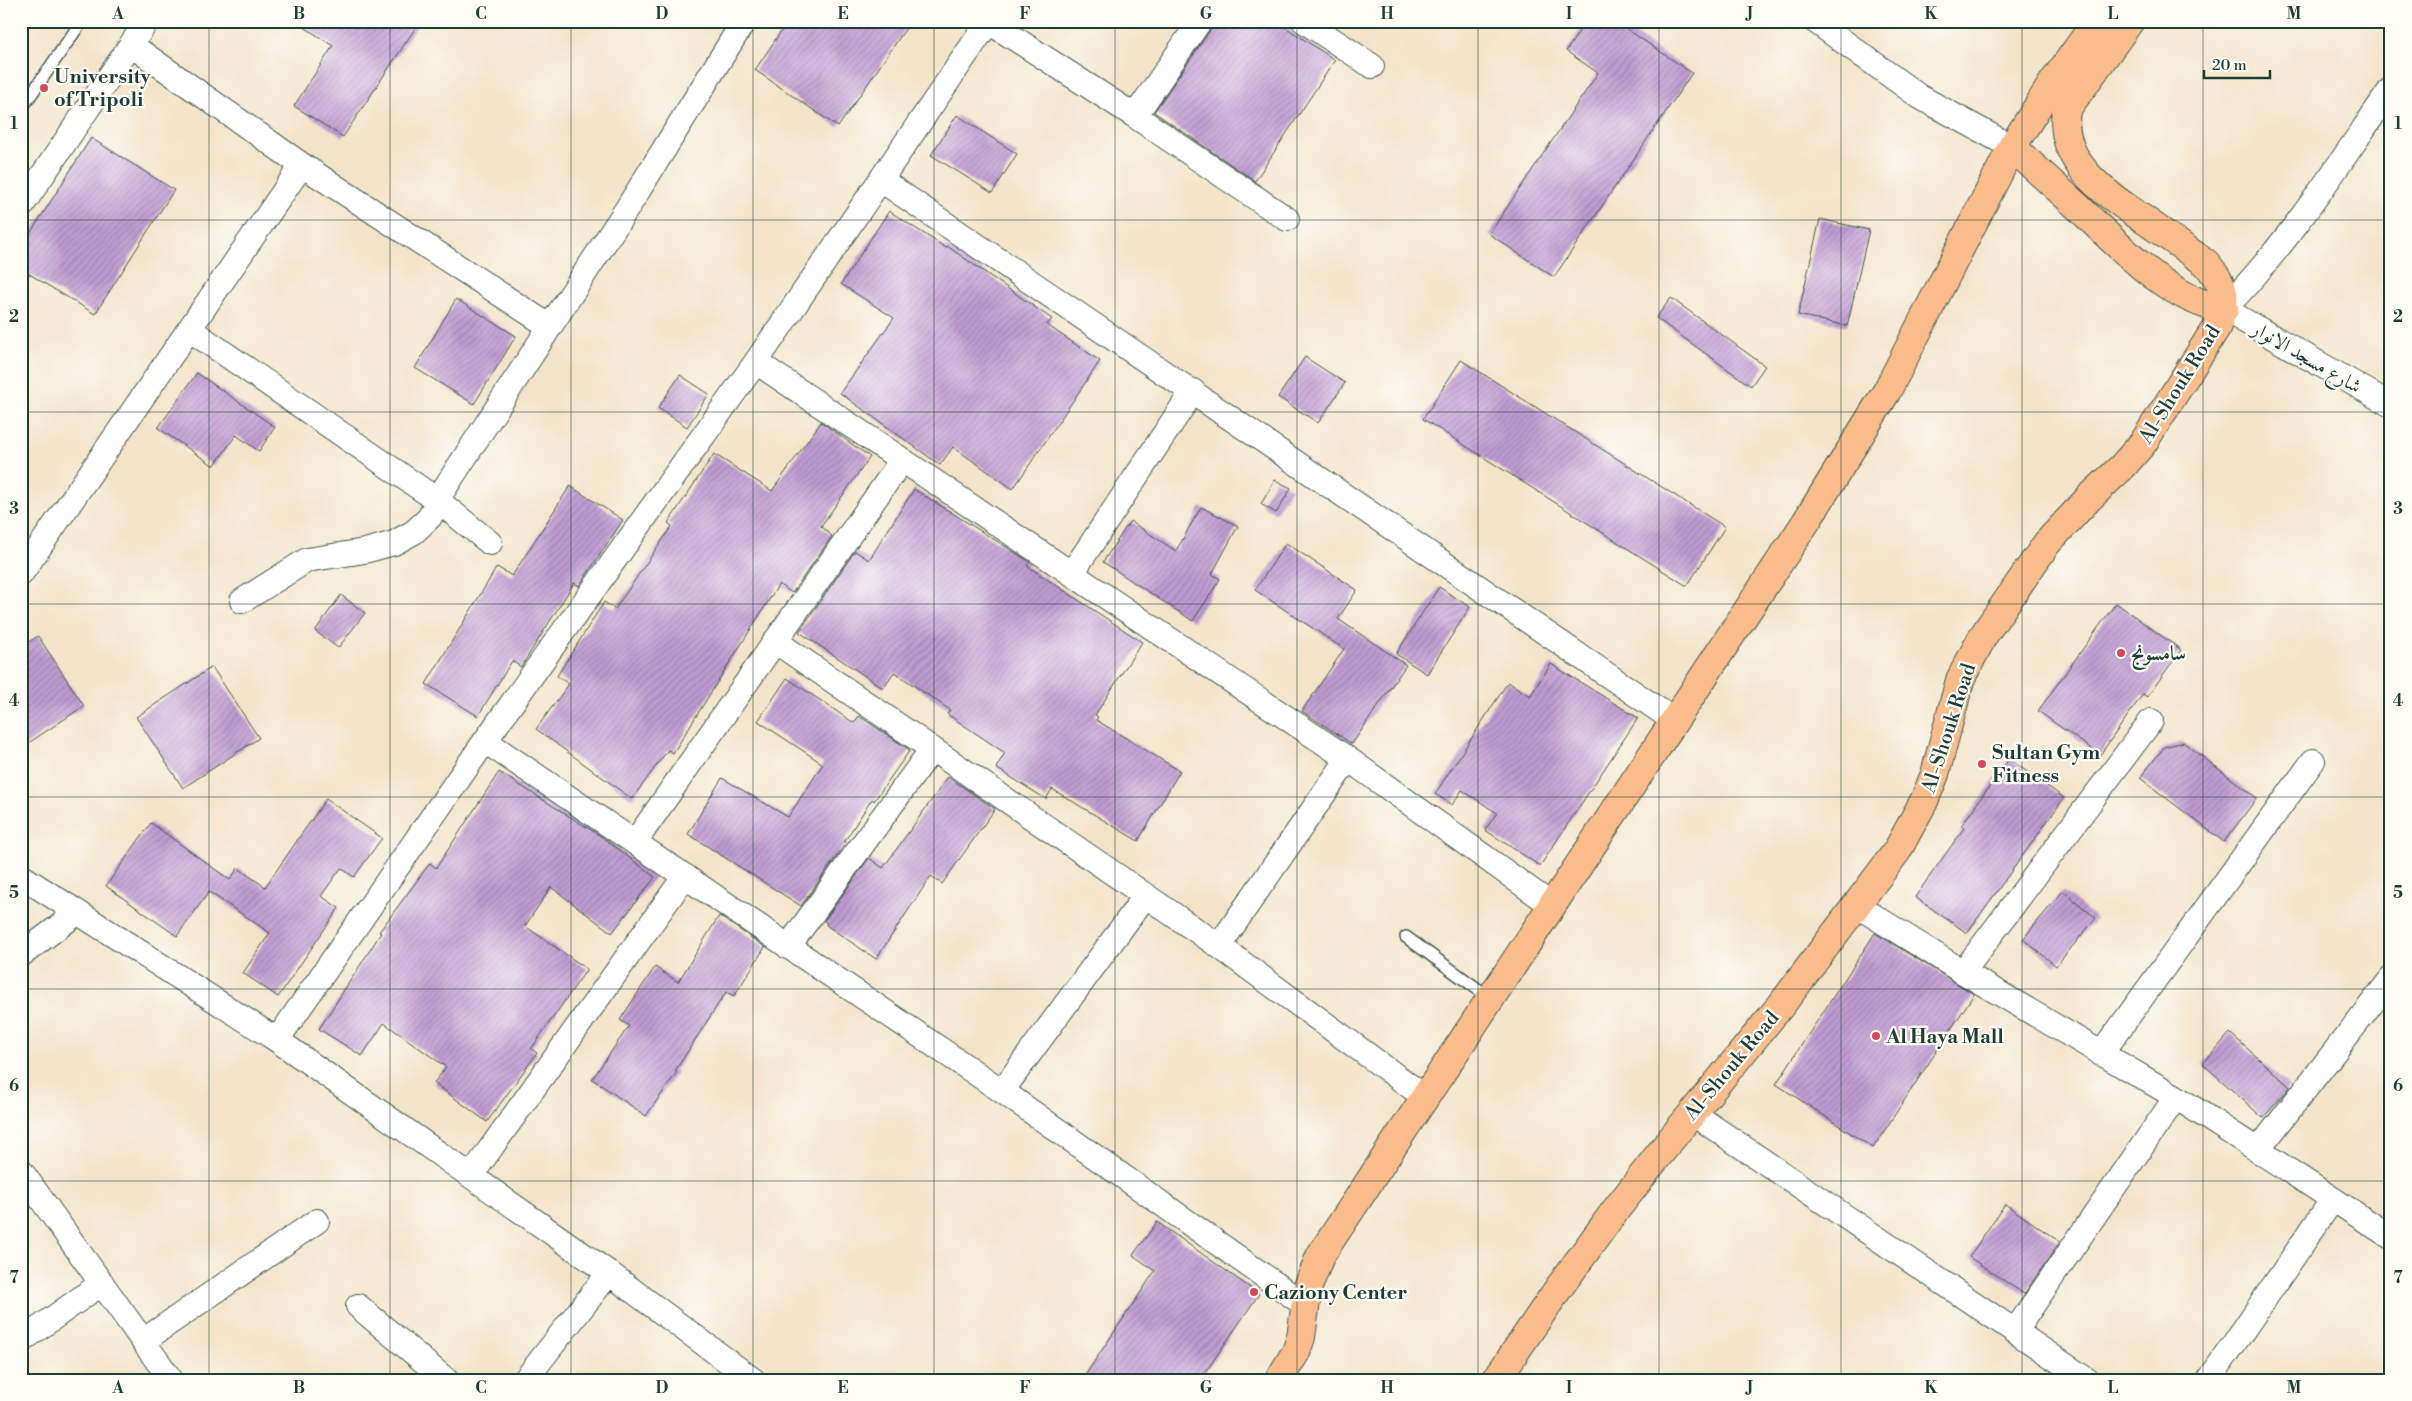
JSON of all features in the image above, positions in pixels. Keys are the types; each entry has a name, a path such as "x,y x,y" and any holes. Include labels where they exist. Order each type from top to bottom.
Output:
{"main road":[{"name":"Al-Shouk Road","path":"1496,1380 1608,1220 1692,1113 1782,1004 1897,851 1924,801 1937,765 1960,680 1983,636 2047,543 2122,468 2143,443 2208,342 2224,309 2222,287 2206,262 2112,198 2094,182 2077,161 2066,140 2063,125 2066,110 2062,91 2097,21"},
{"name":"Al-Shouk Road","path":"1279,1380 1296,1352 1304,1327 1308,1286 1320,1256 1492,999 1806,522 1887,391 2012,147 2062,91 2130,21"},
{"path":"2012,147 2105,234 2145,267 2190,299 2201,304 2224,309"}],"street":[{"path":"21,207 147,21"},
{"path":"242,601 307,560 365,551 394,543 414,532 430,517 437,500 628,207 744,21"},
{"path":"1135,116 1200,21"},
{"path":"1304,21 1372,66"},
{"path":"1815,21 1920,97 2012,147"},
{"path":"278,1040 485,741 756,362 989,22 1135,116 1287,219"},
{"path":"131,45 302,165 549,326"},
{"path":"2224,309 2268,262 2289,236 2391,89"},
{"path":"21,574 302,165"},
{"path":"881,180 1675,721"},
{"name":"شارع مسجد الانوار","path":"2224,309 2391,405"},
{"path":"189,329 437,500 490,543"},
{"path":"756,362 1348,759 1553,906"},
{"path":"1072,574 1193,391"},
{"path":"634,842 902,460"},
{"path":"775,641 1220,946 1426,1098"},
{"path":"1963,972 2151,721"},
{"path":"485,741 1002,1091 1306,1305"},
{"path":"788,946 932,749"},
{"path":"1220,946 1348,759"},
{"path":"2101,1054 2313,760"},
{"path":"21,876 278,1040 609,1273 753,1380"},
{"path":"470,1176 685,876"},
{"path":"1002,1091 1146,895"},
{"path":"1856,906 1963,972 2176,1097 2391,1237"},
{"path":"21,955 77,913"},
{"path":"2258,1150 2391,979"},
{"path":"2015,1331 2176,1097"},
{"path":"1692,1113 2087,1380"},
{"path":"21,1171 171,1380"},
{"path":"2209,1380 2333,1199"},
{"path":"143,1341 316,1221"},
{"path":"525,1380 609,1273"},
{"path":"21,1341 102,1283"},
{"path":"358,1306 446,1380"}],"lane":[{"path":"21,110 82,21"},
{"path":"1406,937 1492,999"}],"building":[{"path":"295,21 420,21 343,137 294,106 333,46"},
{"path":"788,21 911,21 838,127 755,70"},
{"path":"1214,21 1276,21 1335,60 1255,181 1154,112 1211,29"},
{"path":"1586,21 1615,21 1692,73 1554,277 1489,234 1598,73 1566,51"},
{"path":"957,115 1017,154 992,193 931,155"},
{"path":"91,138 174,190 95,314 21,269 21,248"},
{"path":"889,211 946,248 947,246 1052,319 1047,325 1100,361 1013,489 953,447 940,465 840,393 894,318 841,284"},
{"path":"1820,219 1869,230 1847,326 1798,315"},
{"path":"1671,298 1765,366 1751,386 1656,318"},
{"path":"456,299 516,336 474,404 415,368"},
{"path":"1305,357 1345,383 1318,423 1278,397"},
{"path":"1461,360 1725,527 1687,586 1423,419"},
{"path":"197,373 275,427 259,451 236,435 214,466 158,428"},
{"path":"680,375 709,394 687,427 658,408"},
{"path":"821,422 870,457 821,526 832,536 792,593 779,584 673,753 668,750 632,799 536,729 569,684 557,676 604,602 615,609 672,526 668,523 714,454 772,491"},
{"path":"1275,480 1291,488 1276,513 1261,504"},
{"path":"570,486 623,520 579,586 574,583 521,667 512,661 478,716 426,684 497,567 512,576"},
{"path":"914,489 1030,562 1027,566 1142,642 1095,715 1098,717 1096,720 1180,771 1138,841 1052,789 1046,799 996,768 1005,753 947,714 950,710 894,672 883,688 799,632 855,551 869,560"},
{"path":"1201,507 1238,526 1212,574 1220,579 1193,621 1103,562 1130,521 1176,551"},
{"path":"1286,543 1357,590 1338,619 1406,665 1352,744 1302,711 1344,649 1255,590"},
{"path":"1439,587 1470,607 1427,674 1396,654"},
{"path":"341,595 365,613 338,648 315,631"},
{"path":"2116,603 2181,650 2147,697 2143,694 2100,755 2038,711"},
{"path":"38,636 84,706 21,748 21,647"},
{"path":"1551,664 1638,718 1540,866 1485,830 1497,813 1462,790 1452,805 1435,794 1508,682 1530,696"},
{"path":"212,667 259,738 183,788 136,717"},
{"path":"787,678 854,723 859,716 910,750 874,801 872,799 844,842 846,843 801,906 688,834 722,778 788,817 823,764 758,721"},
{"path":"2183,742 2257,798 2224,842 2140,778 2164,747"},
{"path":"2009,759 2064,798 1967,933 1915,897 1964,828 1961,826"},
{"path":"499,772 602,837 655,877 612,933 551,887 525,926 587,969 531,1049 537,1053 487,1122 434,1083 446,1067 384,1023 362,1056 319,1029 381,933 379,932 430,863 436,868"},
{"path":"948,777 995,809 942,884 931,876 876,959 826,925 827,923 824,921 869,858 883,868"},
{"path":"326,799 382,838 354,877 341,868 321,896 339,908 278,997 243,973 270,933 209,892 177,936 106,886 151,823 230,880 238,868 265,887"},
{"path":"2063,891 2096,918 2056,966 2023,939"},
{"path":"719,916 765,947 734,996 726,992 675,1071 677,1072 646,1116 592,1079 629,1026 620,1020 655,967 678,982"},
{"name":"Al Haya Mall","path":"1875,933 1974,994 1873,1148 1776,1084"},
{"path":"2230,1033 2290,1087 2263,1118 2203,1064"},
{"path":"2005,1204 2060,1242 2024,1294 1969,1257"},
{"path":"1157,1222 1259,1294 1200,1380 1082,1380 1155,1271 1133,1255"}],"place":[{"name":"University of Tripoli","path":"44,88"},
{"name":"سامسونج","path":"2121,653"},
{"name":"Sultan Gym Fitness","path":"1982,764"},
{"name":"Al Haya Mall","path":"1876,1036"},
{"name":"Caziony Center","path":"1254,1292"}]}
